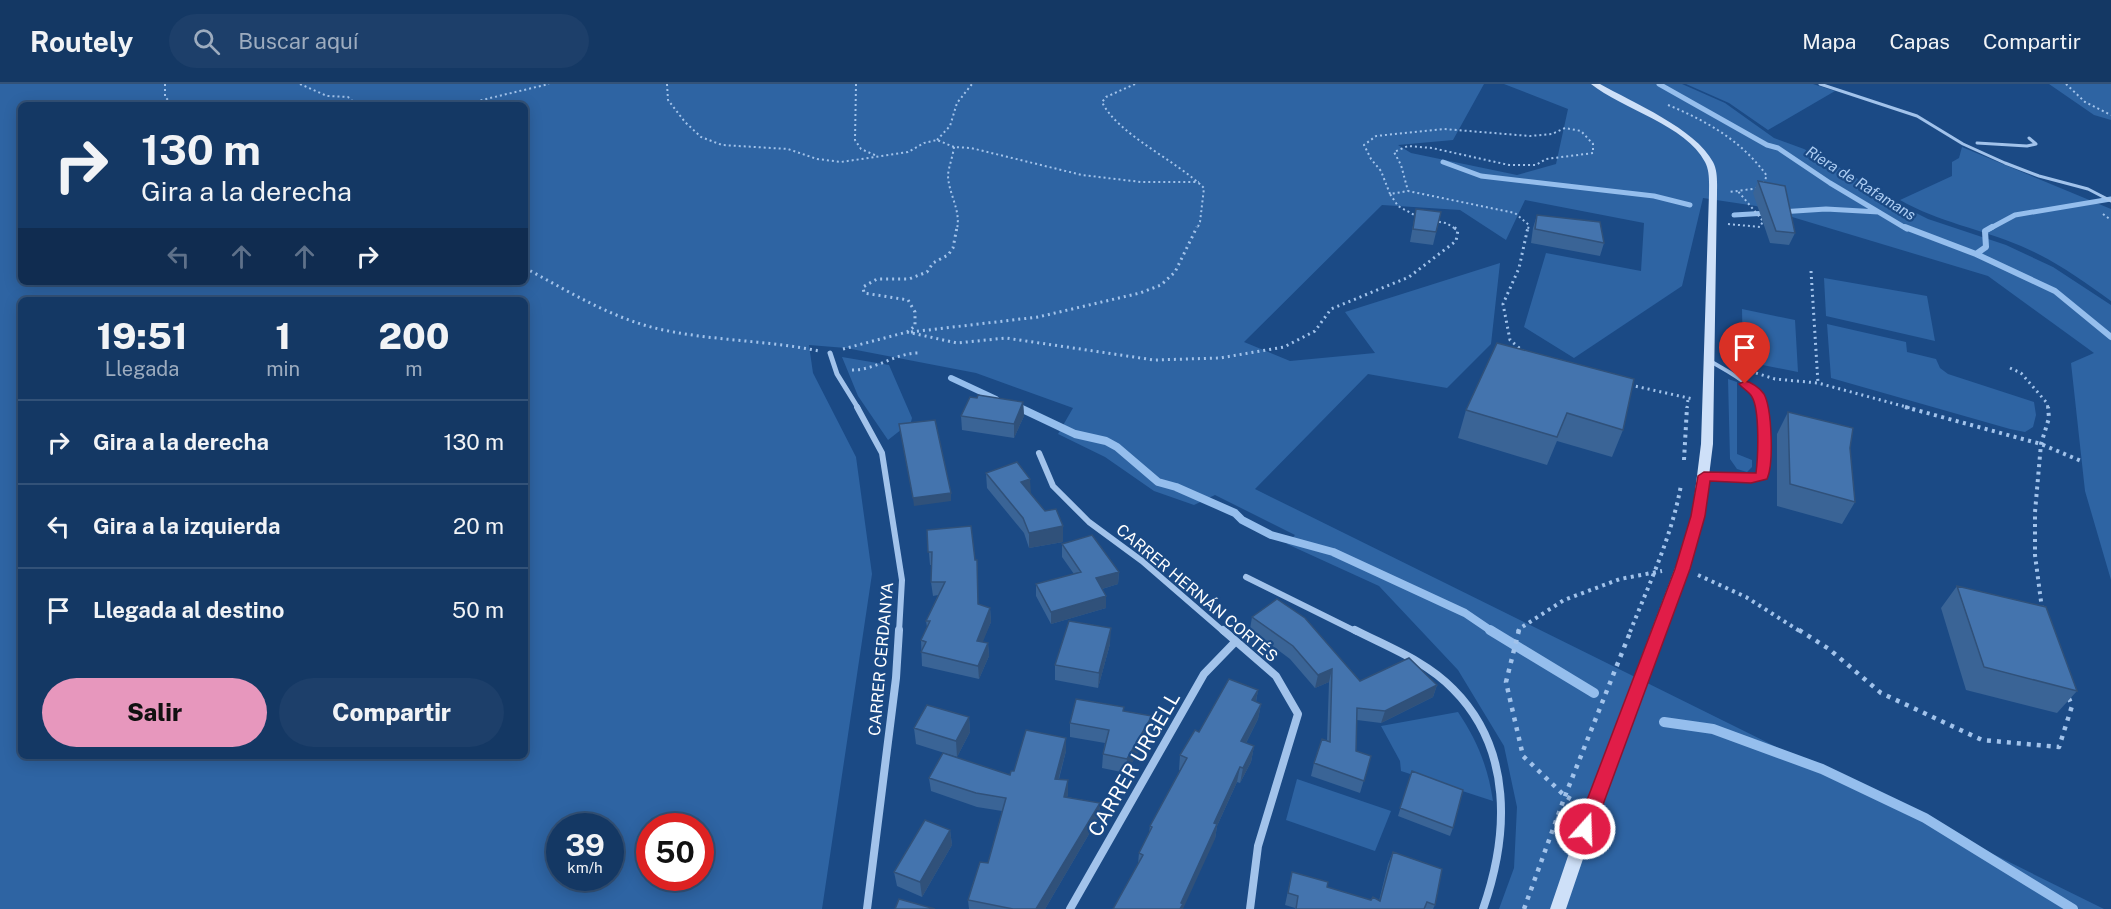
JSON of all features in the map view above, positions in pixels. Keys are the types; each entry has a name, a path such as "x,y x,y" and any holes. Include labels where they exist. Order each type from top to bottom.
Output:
{"main road":[{"path":"1558,909 1592,809 1683,569 1698,516 1704,476 1708,402 1713,221 1711,167 1704,154 1678,132 1594,84"}],"street":[{"name":"CARRER CERDANYA","path":"830,353 837,374 868,424 882,453 902,580 896,678 867,909"},
{"name":"CARRER HERNÁN CORTÉS","path":"1039,453 1053,486 1089,522 1142,561 1276,676 1298,714 1258,846 1250,909"},
{"path":"1246,577 1428,668 1460,696 1491,749 1499,771 1502,798 1504,828 1492,888 1483,909"},
{"name":"CARRER URGELL","path":"1070,909 1204,674 1235,642"}],"lane":[{"path":"1820,84 1917,116 1963,144 2005,163 2111,201"},
{"path":"1977,143 2027,146 2036,144 2029,138"},
{"path":"1704,476 1751,479 1762,476 1764,457 1761,406 1758,394 1709,360"}],"path":[{"path":"165,84 165,97 170,102"},
{"path":"300,84 327,96 348,97 354,102"},
{"path":"473,102 549,84"},
{"path":"667,84 666,91 673,107 685,122 710,142 736,146 789,148 829,161 908,152 924,143 937,140 950,126 950,118 959,97 972,84"},
{"path":"856,84 853,116 855,140 862,150 878,156"},
{"path":"528,270 600,309 657,329 723,340 789,345 830,353 908,332 1038,317 1140,293 1161,285 1175,272 1200,222 1199,212 1204,188 1177,164 1119,126 1104,107 1102,102 1106,97 1135,84"},
{"path":"2067,84 2085,102 2111,115"},
{"path":"1408,191 1401,165 1394,152 1408,146 1432,148 1509,165 1536,165 1546,159 1593,153 1593,144 1581,131 1565,128 1552,134 1530,136 1444,129 1376,136 1364,145 1381,171 1390,194 1398,206 1420,218"},
{"path":"937,140 954,147 971,148 1082,175 1141,182 1198,182"},
{"path":"908,332 915,326 916,318 908,300 864,293 863,287 877,279 909,279 927,272 933,263 948,255 953,248 959,218 953,202 948,174 954,161 954,147"},
{"path":"1713,221 1760,227 1763,221 1737,190"},
{"path":"1390,194 1408,191 1515,213 1529,225 1519,268 1503,304 1510,340 1525,354"},
{"path":"908,332 957,343 1006,338 1154,360 1220,358 1284,347 1315,331 1331,309 1409,277 1456,241 1458,231 1446,223 1429,220"},
{"path":"1811,272 1818,383"},
{"path":"837,374 849,370 866,371 900,354 919,353"},
{"path":"2010,368 2022,373 2047,403 2049,418 2041,444 2035,512 2035,555 2043,614"},
{"path":"1753,372 1775,379 1818,383 2041,444 2081,461"},
{"path":"1628,385 1708,402"},
{"path":"1684,465 1688,396"},
{"path":"1524,909 1565,796 1654,572 1677,507 1683,476"},
{"path":"1592,809 1565,796 1523,756 1506,682 1519,629 1564,600 1620,579 1683,569 1746,597 1829,649 1881,693 1982,740 2060,747 2072,706 2065,686"}],"shaded area":[{"path":"0,84 1484,84 1453,140 1398,145 1411,153 1517,175 1556,164 1568,109 1504,84 1682,84 1725,103 1774,138 1804,149 1844,170 1892,201 1928,219 2006,245 2053,267 2111,305 2111,580 2085,491 2071,363 2094,353 1988,276 1756,206 1703,198 1682,286 1574,358 1524,327 1546,253 1641,271 1644,223 1525,200 1506,240 1460,210 1382,205 1244,342 1290,361 1375,353 1345,312 1500,263 1491,344 1447,388 1368,374 1255,489 2104,909 1499,909 1514,868 1517,807 1504,746 1458,670 1379,586 1287,544 1295,535 1215,495 1194,505 1154,491 1105,457 1058,434 1073,408 976,373 846,348 809,345 813,373 856,457 872,574 822,909 0,909"},
{"path":"1686,84 1813,84 1835,91 1768,130 1729,103"},
{"path":"2049,84 2111,84 2111,120 2094,115"},
{"path":"1962,147 2111,209 2111,301 2068,271 2033,252 2006,240 1944,220 1900,200 1952,176 1952,162 1959,158"},
{"path":"1824,278 1927,296 1935,341 1826,316"},
{"path":"1742,309 1795,320 1798,372 1743,361"},
{"path":"1827,324 1906,342 1907,352 1936,359 1940,368 1948,374 2034,402 2036,415 2033,427 2025,432 2010,429 1831,378"},
{"path":"842,357 889,365 912,418 911,422 888,440 858,396"},
{"path":"1728,379 1737,382 1737,454 1752,460 1752,467 1747,472 1737,469 1730,459"},
{"path":"1458,712 1481,754 1493,801 1401,771 1400,761 1381,726"},
{"path":"1297,779 1391,811 1375,851 1286,820"}],"building":[{"path":"1758,181 1785,186 1795,233 1776,231"},
{"path":"1416,209 1441,212 1436,232 1413,229"},
{"path":"1537,215 1600,222 1604,243 1535,229"},
{"path":"1497,343 1634,379 1623,430 1567,413 1557,437 1466,410"},
{"path":"978,395 1023,402 1014,424 961,416 970,397 977,398"},
{"path":"1788,412 1853,428 1850,448 1855,502 1790,484"},
{"path":"935,420 951,493 913,498 899,424"},
{"path":"1017,462 1030,479 1021,482 1045,511 1056,509 1063,526 1029,533 1023,518 986,473"},
{"path":"971,526 975,560 977,560 978,604 990,608 977,641 988,643 978,666 921,652 926,642 921,640 930,621 926,621 945,582 931,582 932,552 928,552 927,530"},
{"path":"1092,535 1119,572 1096,578 1106,596 1051,612 1036,584 1081,572 1062,544"},
{"path":"1957,586 2046,607 2077,691 1984,667"},
{"path":"1277,599 1305,618 1360,681 1409,658 1437,685 1385,711 1357,708 1356,751 1371,756 1364,781 1314,763 1322,739 1330,742 1332,669 1318,675 1293,646 1252,617"},
{"path":"1069,621 1111,628 1099,673 1055,665"},
{"path":"1229,679 1258,690 1252,700 1261,704 1241,741 1254,746 1243,768 1240,767 1214,823 1217,824 1181,903 1183,904 1180,909 1113,909 1143,855 1139,853 1152,827 1150,826 1187,758 1180,755 1195,730 1199,732"},
{"path":"1076,699 1124,707 1123,711 1152,716 1127,759 1103,754 1109,730 1070,723"},
{"path":"927,705 969,717 956,741 914,728"},
{"path":"1026,730 1066,738 1055,779 1068,780 1064,797 1100,803 1036,909 1013,909 968,900 980,862 988,863 1006,798 976,793 929,778 943,753 1010,775 1011,771 1014,771"},
{"path":"1412,771 1463,790 1453,828 1400,808"},
{"path":"925,820 950,830 920,882 894,872"},
{"path":"1393,852 1442,869 1435,905 1427,902 1424,909 1296,909 1298,896 1288,893 1292,872 1328,882 1327,887 1371,900 1373,897 1380,901"},
{"path":"899,899 935,909 895,909"}],"waterway":[{"name":"Riera de Rafamans","path":"1659,84 1767,145 1778,148 1878,212"},
{"path":"1443,162 1481,176 1654,196 1690,205"},
{"path":"1989,229 2015,215 2111,199"},
{"path":"1780,212 1826,209 1878,212"},
{"name":"Riera de Rafamans","path":"1878,212 1907,229"},
{"path":"1734,215 1768,213"},
{"name":"Riera de Rafamans","path":"1905,227 1976,254"},
{"path":"1976,254 1986,247 1985,231 1992,227"},
{"name":"Riera de Rafamans","path":"1976,254 2055,291 2111,337"},
{"path":"951,378 996,399"},
{"path":"1016,406 1021,408"},
{"path":"1018,407 1075,434 1106,441 1117,447 1158,482 1176,487 1235,513 1242,520 1271,535 1333,552 1465,613 1490,630"},
{"path":"1490,630 1594,693"},
{"path":"1664,722 1713,729 1822,769 1925,818 2073,909"}],"route":[{"path":"1585,829 1683,569 1698,516 1704,476 1751,479 1762,476 1764,457 1761,406 1758,394 1745,384"}]}
